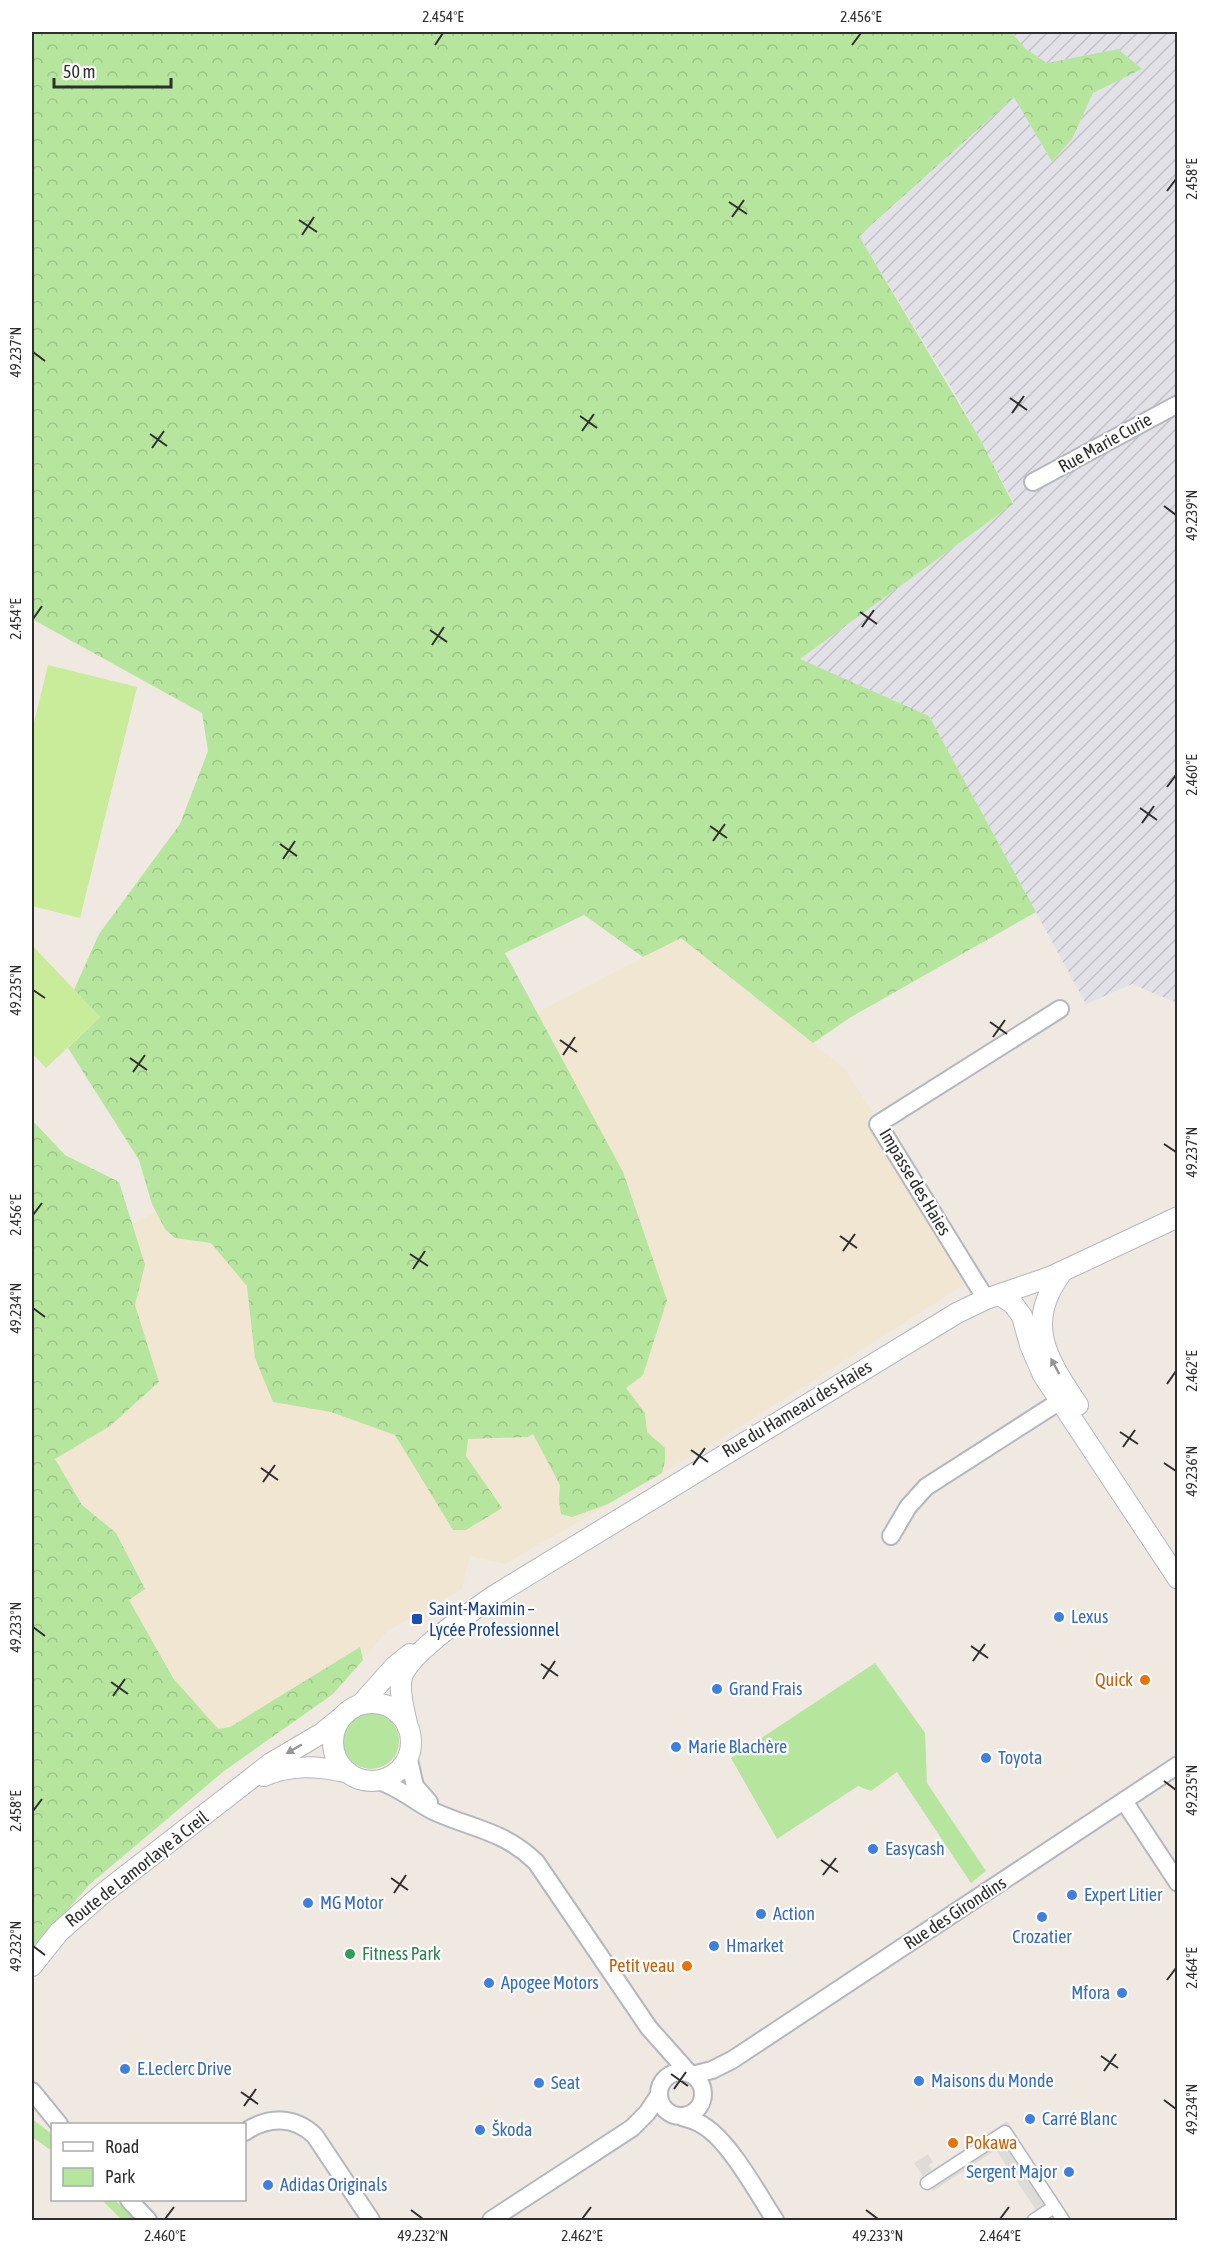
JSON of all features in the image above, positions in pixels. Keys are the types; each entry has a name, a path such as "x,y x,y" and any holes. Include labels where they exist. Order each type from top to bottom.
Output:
{"street":[{"name":"Rue Marie Curie","path":"1033,482 1178,404"},
{"name":"Impasse des Haies","path":"993,1297 878,1124 1060,1009"},
{"name":"Rue du Hameau des Haies","path":"361,1704 400,1661 436,1639 492,1597 957,1313 993,1297 1062,1272 1178,1217"},
{"path":"1062,1272 1046,1300 1041,1316 1041,1332 1047,1349 1068,1402 1178,1578"},
{"path":"993,1297 1013,1304 1022,1316 1036,1360 1178,1556"},
{"path":"891,1536 908,1507 926,1487 1068,1402"},
{"name":"Rue du Hameau des Haies","path":"408,1728 402,1697 402,1677 413,1660 436,1639"},
{"path":"408,1756 397,1771 385,1778 361,1779 348,1773 339,1762 334,1748 334,1734 343,1716 361,1704 380,1704 401,1715 408,1728 411,1742 408,1756 411,1775 417,1791 438,1808 461,1821"},
{"name":"Route de Lamorlaye à Creil","path":"34,1960 68,1923 100,1895 271,1763 322,1733 343,1716"},
{"name":"Rue des Girondins","path":"691,2074 712,2070 732,2060 1178,1765"},
{"name":"Route de Lamorlaye à Creil","path":"240,1789 265,1775 291,1768 316,1767 348,1773"},
{"path":"376,1780 430,1809 508,1840 536,1862 649,2028 699,2081 730,2152 775,2220"},
{"path":"1124,1801 1178,1882"},
{"path":"649,2028 662,2059 664,2108 705,2126 730,2152"},
{"name":"Rue des Girondins","path":"704,2095 732,2060"},
{"path":"632,2128 647,2114 662,2087 676,2072 691,2074"},
{"path":"32,2091 56,2123"},
{"path":"491,2220 632,2128 651,2119 695,2112 702,2103 704,2095"},
{"path":"32,2108 55,2123"},
{"path":"246,2131 261,2123 275,2120 290,2121 304,2127 315,2136 371,2220"},
{"path":"927,2183 1005,2132 1063,2220"},
{"path":"131,2201 148,2220"},
{"path":"1034,2220 1054,2207"}],"shaded area":[{"path":"1011,32 1177,32 1177,1003 1132,984 1086,1004 929,716 800,659 1014,503 957,397 859,236 1014,97 1052,162 1072,139 1093,93 1142,69 1118,49 1047,63 1026,49"},
{"path":"680,938 845,1069 872,1112 866,1122 965,1284 722,1438 505,1564 470,1556 462,1589 387,1631 333,1694 224,1771 32,1514 32,1277"},
{"path":"1007,2121 1046,2184 1053,2215 1044,2220 1027,2220 1038,2213 996,2150 933,2191 914,2163 928,2154 933,2162 929,2165 932,2170"}],"green space":[{"path":"32,32 1011,32 1026,49 1047,63 1118,49 1142,69 1093,93 1072,139 1052,162 1014,97 859,236 980,439 1013,504 800,659 929,716 1036,912 851,1017 813,1043 681,938 643,957 584,915 505,953 623,1172 667,1300 643,1375 626,1388 645,1413 647,1432 665,1448 662,1473 608,1504 572,1517 561,1514 560,1485 533,1434 528,1437 468,1439 466,1456 502,1508 466,1530 453,1530 395,1435 331,1412 273,1402 255,1358 247,1286 211,1243 175,1238 165,1229 152,1204 139,1160 68,1048 100,1017 74,990 99,934 180,824 208,751 202,713 32,619"},
{"path":"48,665 137,687 80,918 32,906 32,731"},
{"path":"32,945 100,1017 46,1068 32,1053"},
{"path":"32,1120 65,1155 119,1182 145,1265 135,1305 159,1382 110,1426 55,1459 82,1505 116,1533 145,1589 129,1600 173,1678 218,1729 230,1727 360,1647 363,1660 333,1694 224,1771 32,1933"},
{"path":"875,1663 925,1733 927,1783 986,1871 971,1883 897,1772 871,1791 858,1786 777,1839 731,1758"},
{"path":"371,1713 382,1715 391,1721 397,1730 399,1741 397,1752 391,1761 382,1767 371,1769 360,1767 351,1761 345,1752 343,1741 345,1730 351,1721 360,1715"},
{"path":"90,1884 32,1950 32,1933"},
{"path":"32,2119 51,2133 51,2150 32,2137"},
{"path":"103,2201 116,2201 135,2220 122,2220"}],"place":[{"name":"Lexus","path":"1059,1617"},
{"name":"Saint-Maximin – Lycée Professionnel","path":"417,1619"},
{"name":"Quick","path":"1145,1680"},
{"name":"Grand Frais","path":"717,1689"},
{"name":"Marie Blachère","path":"676,1747"},
{"name":"Toyota","path":"986,1758"},
{"name":"Easycash","path":"873,1849"},
{"name":"Expert Litier","path":"1072,1895"},
{"name":"MG Motor","path":"308,1903"},
{"name":"Action","path":"761,1914"},
{"name":"Crozatier","path":"1042,1917"},
{"name":"Hmarket","path":"714,1946"},
{"name":"Fitness Park","path":"350,1954"},
{"name":"Petit veau","path":"687,1966"},
{"name":"Apogee Motors","path":"489,1983"},
{"name":"Mfora","path":"1122,1993"},
{"name":"E.Leclerc Drive","path":"125,2069"},
{"name":"Maisons du Monde","path":"919,2081"},
{"name":"Seat","path":"539,2083"},
{"name":"Carré Blanc","path":"1030,2119"},
{"name":"Škoda","path":"480,2130"},
{"name":"Pokawa","path":"953,2143"},
{"name":"Sergent Major","path":"1069,2172"},
{"name":"Adidas Originals","path":"268,2185"}]}
